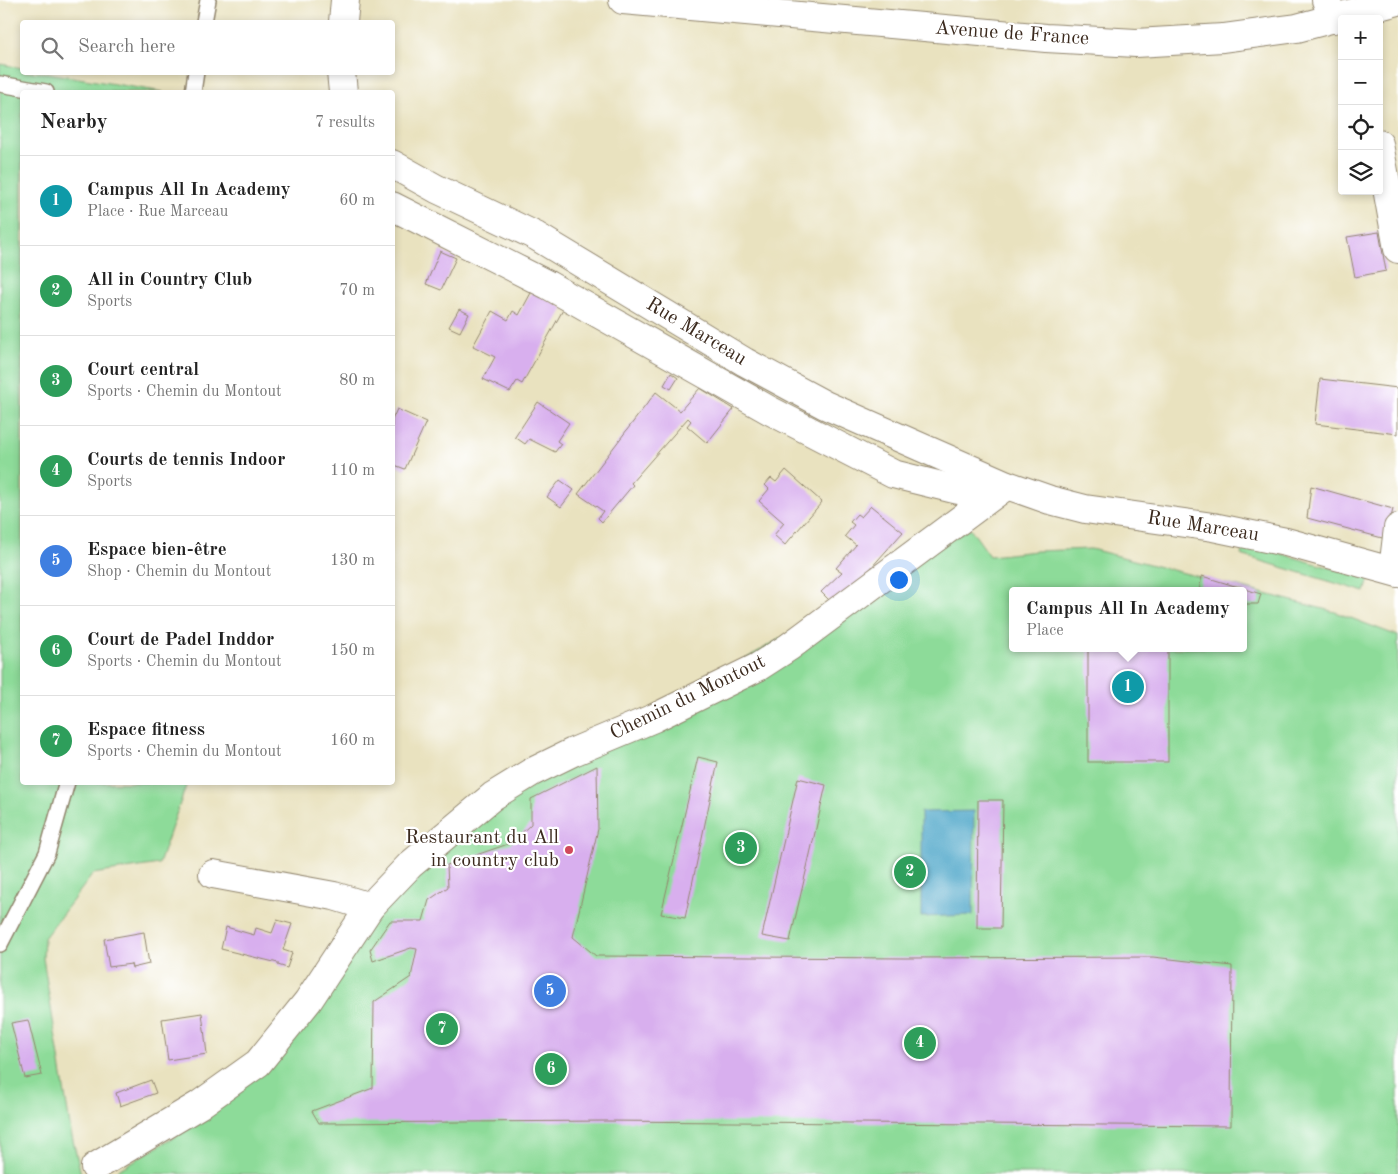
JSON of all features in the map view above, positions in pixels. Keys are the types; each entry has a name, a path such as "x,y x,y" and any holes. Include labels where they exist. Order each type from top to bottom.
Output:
{"street":[{"path":"343,20 345,0"},
{"name":"Avenue de France","path":"624,0 1046,38 1136,42 1223,38 1297,28 1329,10 1398,1"},
{"path":"341,75 343,90"},
{"path":"1380,150 1398,249"},
{"name":"Rue Marceau","path":"395,166 536,236 745,362 825,405 1007,485 1050,500 1085,509 1212,527 1286,542 1395,572"},
{"name":"Rue Marceau","path":"395,208 548,285 769,410 893,474 958,490 1007,485"},
{"name":"Chemin du Montout","path":"94,1167 199,1105 258,1063 308,1001 370,906 410,865 493,796 532,772 573,752 654,718 758,667 789,647 1007,485"},
{"path":"1395,572 1398,528"},
{"path":"213,874 334,896 370,906"}],"lane":[{"path":"204,20 208,0"},
{"path":"193,90 196,75"},
{"path":"0,84 34,90"},
{"path":"0,944 47,853 66,785"}],"green space":[{"path":"0,64 20,68 20,75 60,75 151,90 20,90 20,785 186,785 159,864 93,874 44,938 43,958 71,1132 81,1174 0,1174"},
{"path":"970,528 990,556 1036,551 1091,549 1238,587 1009,587 1009,652 1247,652 1247,589 1335,612 1398,636 1398,1174 111,1174 192,1127 252,1078 379,914 466,831 560,767"},
{"path":"1244,543 1369,579 1365,592 1241,555"}],"water":[{"path":"974,811 973,915 921,917 921,812"}],"building":[{"path":"1379,232 1386,271 1355,277 1347,237"},
{"path":"440,251 456,258 441,290 426,284"},
{"path":"532,291 564,308 522,384 517,381 510,392 483,379 495,357 473,346 492,311 508,320 513,311 519,315"},
{"path":"459,309 469,314 460,332 449,327"},
{"path":"671,373 678,378 671,389 664,385"},
{"path":"1320,379 1398,388 1398,434 1315,424"},
{"path":"700,388 734,409 707,443 687,426 691,421 688,418 631,483 633,485 602,522 598,518 603,511 578,494 656,392 680,411"},
{"path":"538,402 569,423 557,441 561,444 555,452 529,439 525,444 515,437"},
{"path":"397,409 426,422 405,469 395,465 395,413"},
{"path":"786,470 822,502 785,545 774,535 784,523 759,501 769,489 765,485 771,478 776,482"},
{"path":"560,480 574,490 561,507 547,497"},
{"path":"1311,486 1393,509 1386,539 1307,518"},
{"path":"871,506 903,532 870,569 875,573 833,604 821,592 842,572 836,568 856,545 845,536 854,525 850,522 857,514 861,517"},
{"path":"1202,576 1238,587 1200,587"},
{"path":"1247,590 1261,594 1258,604 1247,604"},
{"path":"1088,652 1168,652 1168,762 1088,762"},
{"path":"698,757 718,762 685,918 661,914"},
{"path":"597,766 598,829 573,937 596,956 1153,957 1232,966 1231,1126 607,1121 319,1123 312,1111 373,1088 374,1002 411,977 417,949 411,948 373,961 370,950 390,921 423,921 429,900 448,887 447,865 511,843 531,824 531,799"},
{"path":"798,778 826,785 790,941 762,936"},
{"path":"978,800 1003,800 1001,928 977,928"},
{"path":"277,920 292,924 283,950 292,953 287,968 278,965 278,963 221,949 226,927 254,935 256,928 272,933"},
{"path":"144,932 149,964 132,968 131,964 109,967 104,939"},
{"path":"202,1013 207,1054 168,1060 162,1019"},
{"path":"28,1020 42,1075 25,1078 11,1023"},
{"path":"151,1080 156,1093 120,1106 116,1093"}],"place":[{"name":"Campus All In Academy","path":"1128,687"},
{"name":"Court central","path":"741,848"},
{"name":"Restaurant du All in country club","path":"569,850"},
{"name":"All in Country Club","path":"910,872"},
{"name":"Espace bien-être","path":"550,991"},
{"name":"Espace fitness","path":"442,1029"},
{"name":"Courts de tennis Indoor","path":"920,1043"},
{"name":"Court de Padel Inddor","path":"551,1069"}]}
